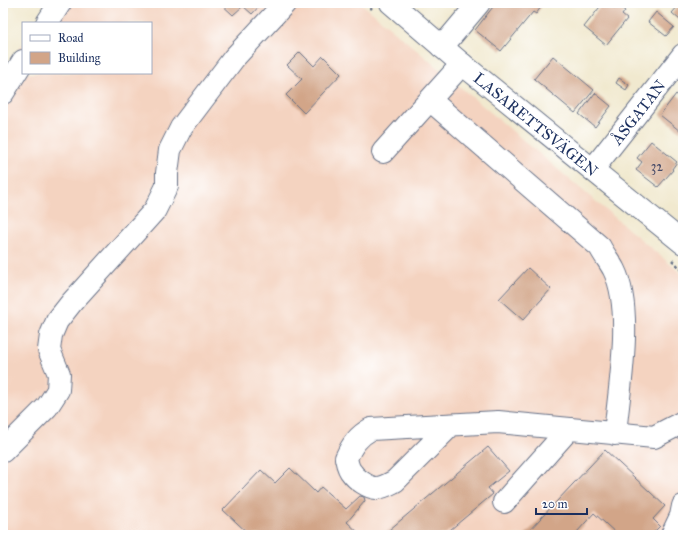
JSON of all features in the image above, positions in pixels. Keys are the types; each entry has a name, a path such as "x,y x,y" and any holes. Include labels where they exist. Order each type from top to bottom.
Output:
{"street":[{"path":"48,22 60,3"},
{"path":"3,451 47,407 58,390 59,374 49,350 51,335 57,321 72,302 155,210 167,186 170,150 181,128 234,58 285,3"},
{"name":"LASARETTSVÄGEN","path":"391,3 462,64 683,243"},
{"path":"442,47 479,3"},
{"name":"ÅSGATAN","path":"593,170 683,55"},
{"path":"3,93 22,63"},
{"path":"383,152 462,64"},
{"path":"430,100 600,247 615,271 622,297 625,319 615,434"},
{"path":"450,425 498,422 654,437 681,427"},
{"path":"504,502 570,429"},
{"path":"672,535 681,516 683,506"}],"shaded area":[{"path":"49,3 361,3 683,275 683,535 3,535 3,73 22,44 22,74 152,74 152,22 37,22"}],"building":[{"path":"3,3 8,3 3,12"},
{"path":"220,3 262,3 252,14 243,6 233,15"},
{"path":"496,3 544,3 536,14 533,12 501,51 475,30"},
{"path":"603,3 609,3 616,9 619,6 625,11 622,15 627,19 606,45 584,27"},
{"path":"679,5 683,9 683,16 680,20 672,13"},
{"path":"656,12 674,27 666,36 648,22"},
{"path":"300,52 314,66 323,56 341,74 304,113 286,95 302,79 287,65"},
{"path":"553,56 594,90 575,113 534,79"},
{"path":"619,78 629,85 626,90 616,83"},
{"path":"595,93 611,106 595,127 579,114"},
{"path":"676,94 683,99 683,127 680,131 660,115"},
{"path":"651,141 677,162 672,169 673,170 658,187 636,170 642,162 637,158"},
{"path":"3,196 8,200 3,206"},
{"path":"528,268 551,289 523,320 499,299"},
{"path":"488,447 509,471 488,488 493,494 444,535 383,535"},
{"path":"605,450 665,506 653,519 660,526 651,535 618,535 594,513 577,532 579,535 525,535"},
{"path":"290,468 316,493 321,487 346,509 360,496 364,497 365,501 347,522 361,535 250,535 223,510 261,470 275,483"}]}
